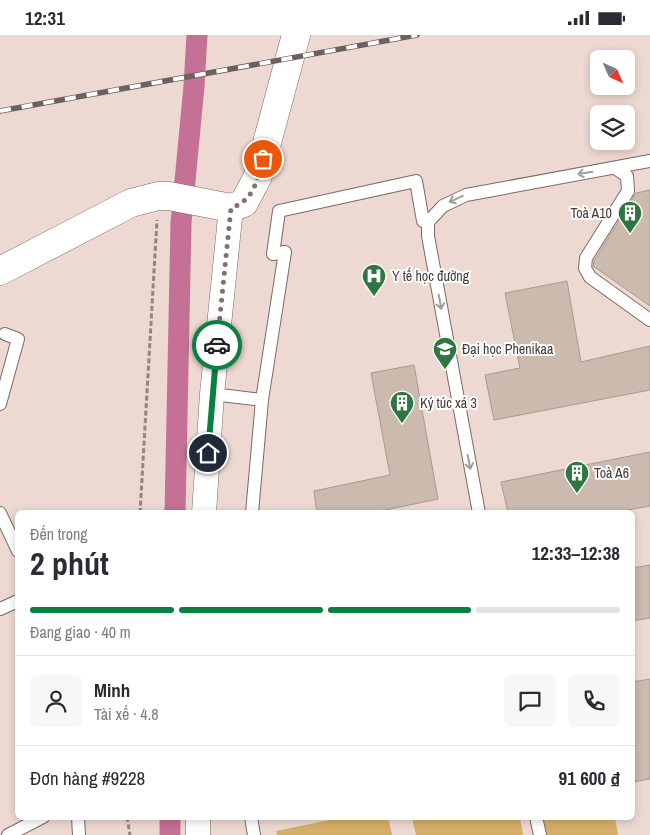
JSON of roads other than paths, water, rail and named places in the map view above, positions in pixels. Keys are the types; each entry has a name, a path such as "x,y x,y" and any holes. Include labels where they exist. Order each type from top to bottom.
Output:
{"street":[{"path":"0,271 131,203 165,194 223,204 244,203 258,175 296,35"},
{"path":"204,510 223,204"},
{"path":"198,820 198,835"}],"lane":[{"path":"478,510 430,246 428,222 443,206 466,195 650,161"},
{"path":"615,168 627,176 628,191 586,259 585,268 593,280 650,320"},
{"path":"252,510 262,400 285,253 272,254 279,211 416,181 423,221 430,219"},
{"path":"0,404 18,339 5,334"},
{"path":"212,394 262,400"},
{"path":"0,513 15,545"},
{"path":"0,609 15,602"},
{"path":"8,835 37,820"},
{"path":"78,820 79,835"},
{"path":"251,820 254,835"},
{"path":"537,820 540,835"}],"waterway":[{"path":"175,510 181,223 197,35"},
{"path":"170,820 170,835"}],"railway":[{"path":"0,111 417,35"}],"place":[{"name":"Toà A10","path":"630,234"},
{"name":"Y tế học đường","path":"374,297"},
{"name":"Đại học Phenikaa","path":"445,370"},
{"name":"Ký túc xá 3","path":"402,424"},
{"name":"Toà A6","path":"577,494"}]}
